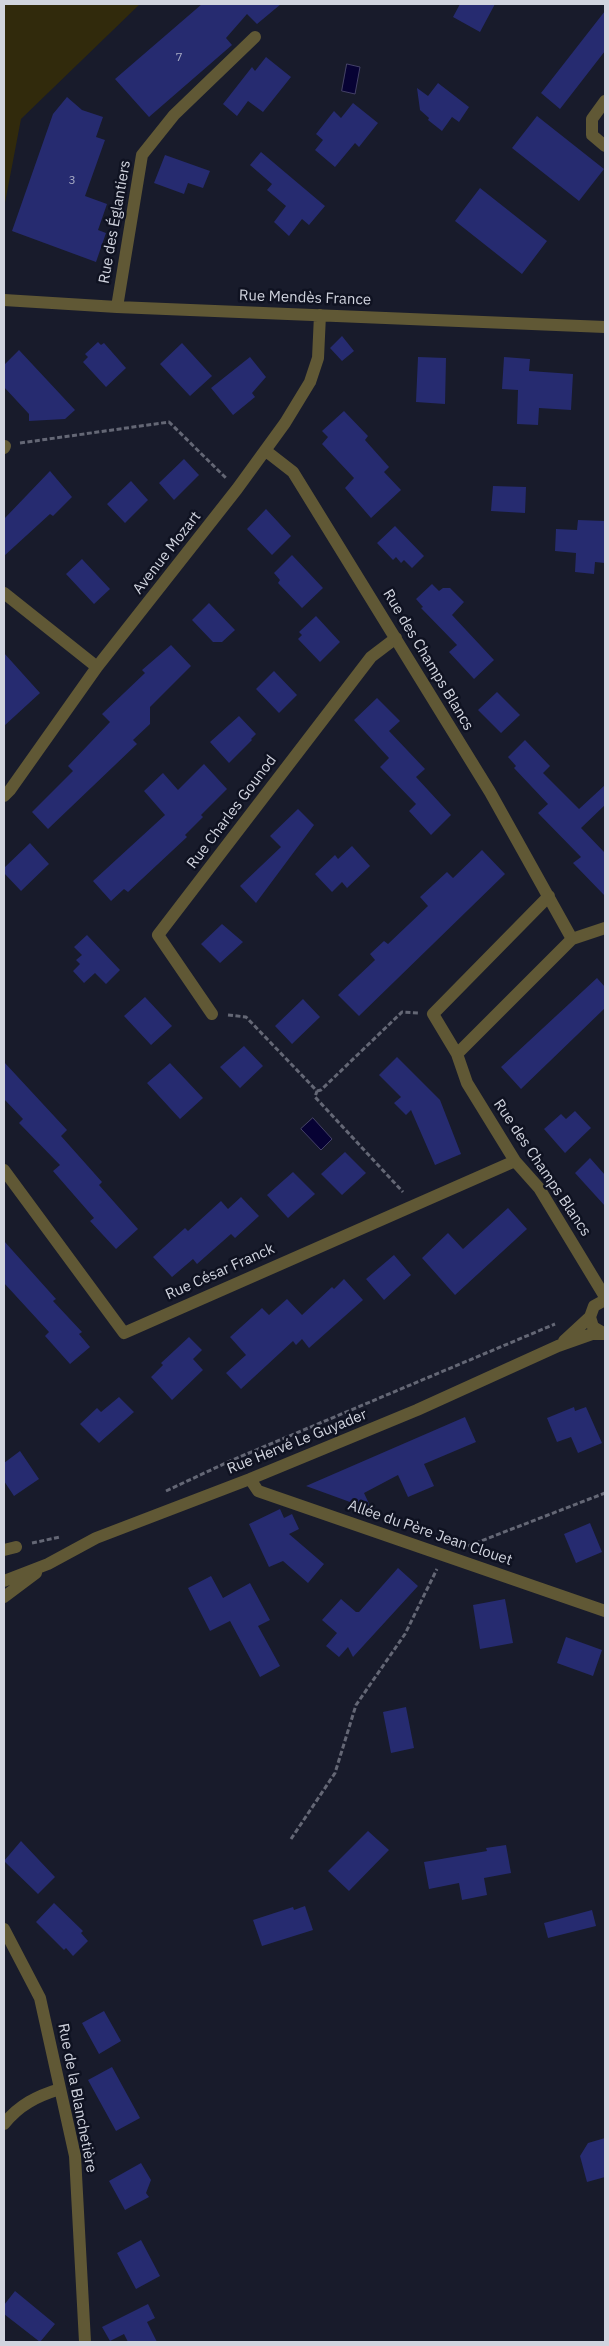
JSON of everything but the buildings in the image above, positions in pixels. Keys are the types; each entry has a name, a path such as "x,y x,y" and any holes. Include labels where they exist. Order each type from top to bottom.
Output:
{"street":[{"name":"Rue des Églantiers","path":"117,307 142,155 174,115 255,37"},
{"path":"605,101 592,119 592,135 605,146"},
{"name":"Rue Mendès France","path":"4,300 117,307 605,327"},
{"name":"Avenue Mozart","path":"4,796 97,667 266,451 310,382 318,358 320,315"},
{"name":"Rue des Champs Blancs","path":"266,451 293,472 490,792 572,939"},
{"path":"4,593 97,667"},
{"name":"Rue Charles Gounod","path":"212,1014 158,936 371,657 396,638"},
{"path":"433,1014 549,896"},
{"path":"457,1054 572,939 605,928"},
{"name":"Rue des Champs Blancs","path":"433,1014 457,1054 467,1082 515,1161 539,1188 605,1298"},
{"name":"Rue César Franck","path":"4,1170 124,1333 515,1161"},
{"name":"Rue Hervé Le Guyader","path":"558,1346 590,1317 594,1306 605,1298"},
{"path":"590,1317 593,1327 604,1334"},
{"name":"Rue Hervé Le Guyader","path":"4,1581 48,1564 96,1538 250,1479 417,1410 558,1346 592,1334 604,1334"},
{"name":"Allée du Père Jean Clouet","path":"250,1479 258,1492 605,1611"},
{"name":"Rue Hervé Le Guyader","path":"4,1597 48,1564"},
{"name":"Rue de la Blanchetière","path":"4,1929 40,1998 75,2156 86,2342"},
{"path":"4,2124 14,2111 39,2095 60,2089"}],"path":[{"path":"5,447 27,441 169,422 237,489"},
{"path":"410,1206 404,1193 315,1097 317,1091 321,1090 402,1012 433,1014"},
{"path":"212,1014 246,1017 317,1091"},
{"path":"160,1494 311,1426 555,1324 562,1318"},
{"path":"291,1839 335,1773 356,1705 405,1634 444,1555 605,1493"},
{"path":"10,1548 69,1535"}],"shaded area":[{"path":"4,4 140,4 21,119 4,208"},
{"path":"347,64 360,67 355,94 342,91"},
{"path":"313,1118 332,1139 321,1150 301,1129"}]}
